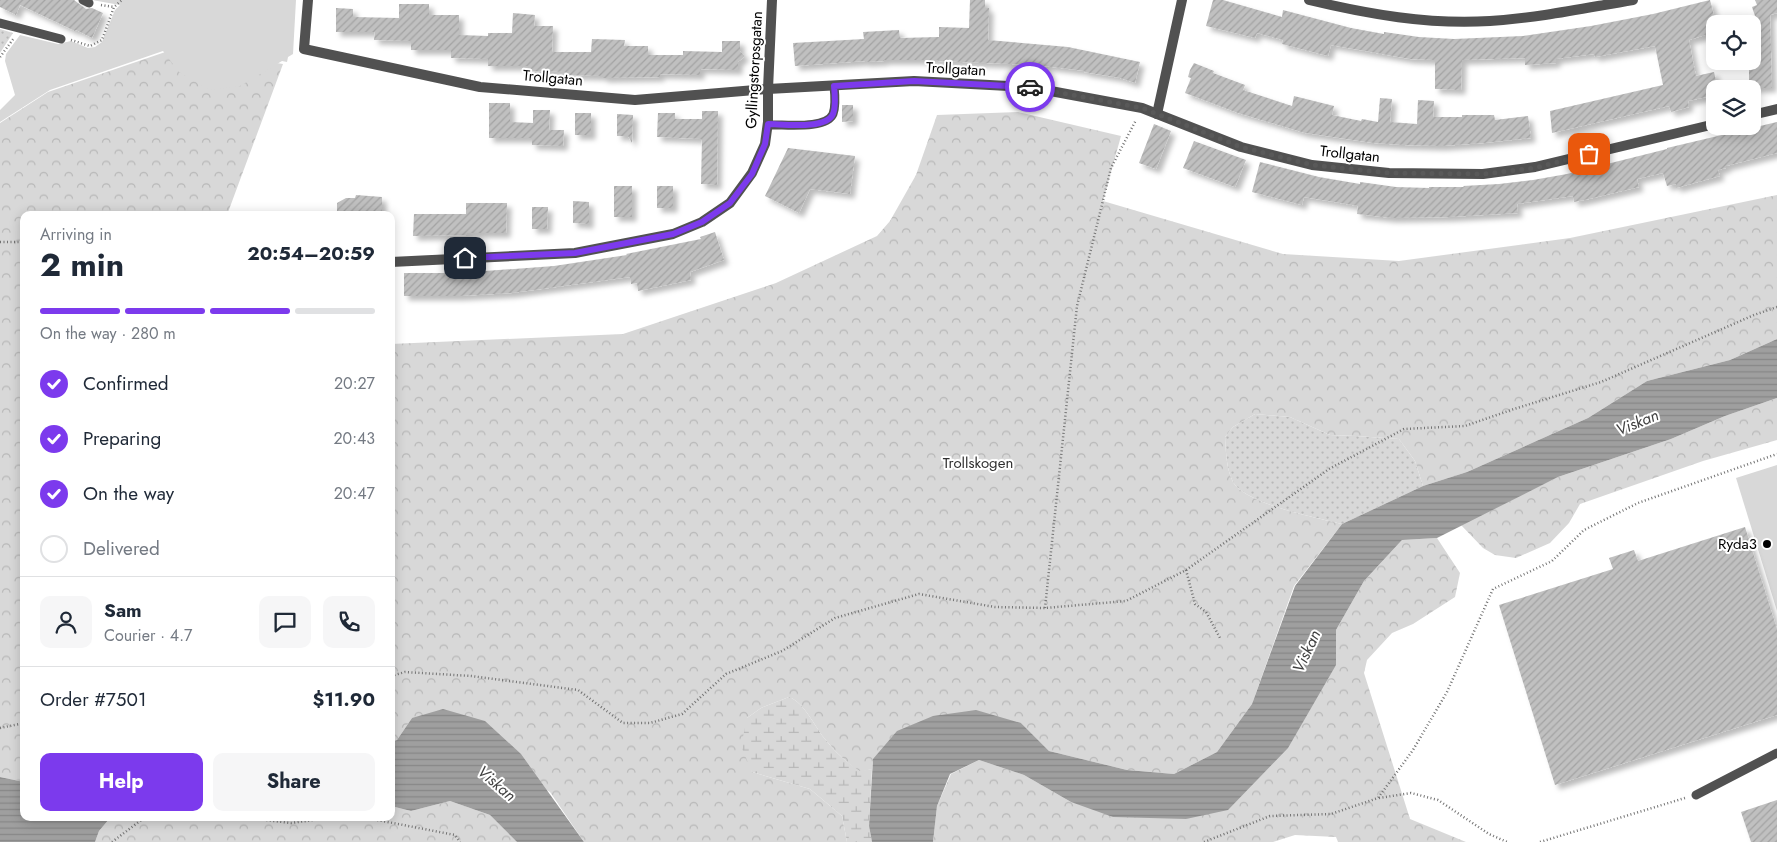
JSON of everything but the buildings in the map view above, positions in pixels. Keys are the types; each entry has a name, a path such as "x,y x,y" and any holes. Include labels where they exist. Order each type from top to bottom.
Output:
{"street":[{"name":"Trollgatan","path":"308,0 304,49 480,87 635,100 768,89 914,81 1029,87 1142,108 1241,147 1312,165 1389,173 1483,174 1535,168 1706,126"},
{"name":"Gyllingstorpsgatan","path":"395,262 575,253 673,234 702,222 730,203 752,174 765,144 768,124 772,0"},
{"path":"1157,114 1182,0"},
{"path":"1309,0 1359,12 1406,18 1488,21 1557,13 1633,0"},
{"path":"1761,113 1777,109"}],"lane":[{"path":"0,23 66,40"},
{"path":"768,124 820,125 833,115 835,105 834,86"},
{"path":"1696,795 1777,753"}],"path":[{"path":"66,40 90,46 102,40 114,7 122,0"},
{"path":"0,57 20,29"},
{"path":"1044,608 1077,306 1111,168 1142,108"},
{"path":"0,242 20,242"},
{"path":"395,675 405,672 471,676 578,690 623,723 650,723 682,714 726,674 782,651 835,618 919,594 995,608 1044,608 1126,601 1186,570 1329,469 1404,429 1465,426 1514,408 1602,382 1754,314 1777,307"},
{"path":"1378,798 1413,750 1447,692 1493,589 1552,561 1584,530 1638,503 1777,454"},
{"path":"1186,570 1195,604 1206,612 1220,638"},
{"path":"0,728 20,724"},
{"path":"1204,842 1270,816 1330,814 1378,798 1411,793 1438,800 1489,834 1507,842"},
{"path":"1540,842 1696,795"},
{"path":"112,842 140,821"},
{"path":"274,821 291,823 306,821"},
{"path":"383,821 455,835 460,842"}],"green space":[{"path":"92,0 296,0 293,54 288,57 287,62 282,61 240,86 210,90 179,72 163,51 50,90 0,122 0,110 15,95 5,61 6,54 20,35 58,44 71,41 88,48 95,47 102,42 115,10 120,5"},
{"path":"0,29 13,33 0,53"},
{"path":"177,48 283,64 228,211 20,211 20,781 0,777 0,123 48,92"},
{"name":"Trollskogen","path":"1018,112 1121,136 1103,201 1283,254 1399,261 1570,238 1777,195 1777,339 1730,360 1647,381 1588,418 1467,472 1423,486 1415,461 1399,439 1330,435 1290,417 1255,414 1233,427 1225,437 1227,460 1233,482 1240,490 1252,497 1283,509 1342,524 1294,586 1252,704 1217,752 1174,774 1127,770 1049,751 1021,723 873,759 872,769 860,772 833,748 821,734 805,709 789,697 761,708 747,718 752,772 810,789 842,816 847,842 584,842 550,792 412,718 395,741 395,344 623,334 776,283 877,236 890,221 916,175 937,115"},
{"path":"1777,398 1777,440 1703,461 1580,504 1569,523 1550,543 1516,558 1495,555 1483,548 1461,525 1558,477 1671,439 1725,416"},
{"path":"1255,414 1290,417 1330,435 1399,439 1415,461 1423,486 1342,524 1283,509 1252,497 1240,490 1233,482 1227,460 1225,437 1233,427"},
{"name":"Ryda3","path":"1777,465 1777,611 1736,478"},
{"path":"1437,538 1460,573 1455,597 1413,624 1392,633 1367,660 1364,673 1410,819 1466,842 1338,842 1336,837 1295,835 1273,842 933,842 937,806 951,774 979,760 1024,775 1071,802 1186,819 1336,665 1336,630 1364,581 1402,540"},
{"path":"789,697 805,709 821,734 846,761 860,771 872,769 869,826 872,842 847,842 842,816 810,789 752,772 741,746 747,718 761,708"},
{"path":"450,801 490,815 517,842 95,842 99,831 107,821 395,821 395,807 411,811"}],"water":[{"name":"Viskan","path":"1777,339 1777,398 1725,416 1671,439 1558,477 1437,538 1402,540 1364,581 1336,630 1336,665 1288,748 1228,810 1186,819 1113,817 1071,802 1024,775 979,760 950,774 937,806 933,842 872,842 869,826 873,759 897,731 933,716 976,710 1021,723 1049,751 1127,770 1174,774 1217,752 1252,704 1295,586 1342,524 1423,486 1467,472 1588,418 1647,381 1730,360"},
{"name":"Viskan","path":"443,709 485,721 521,754 584,842 517,842 490,815 450,801 411,811 395,807 395,741 412,718"},
{"path":"0,777 20,781 20,821 107,821 99,831 95,842 0,842"}],"way so far":[{"path":"1030,87 1142,108 1241,147 1312,165 1389,173 1483,174 1535,168 1589,154"}],"place":[{"name":"Ryda3","path":"1767,544"}],"route":[{"path":"465,258 575,253 673,234 702,222 730,203 752,174 765,144 768,124 820,125 833,115 835,105 834,86 914,81 1030,87"}]}
